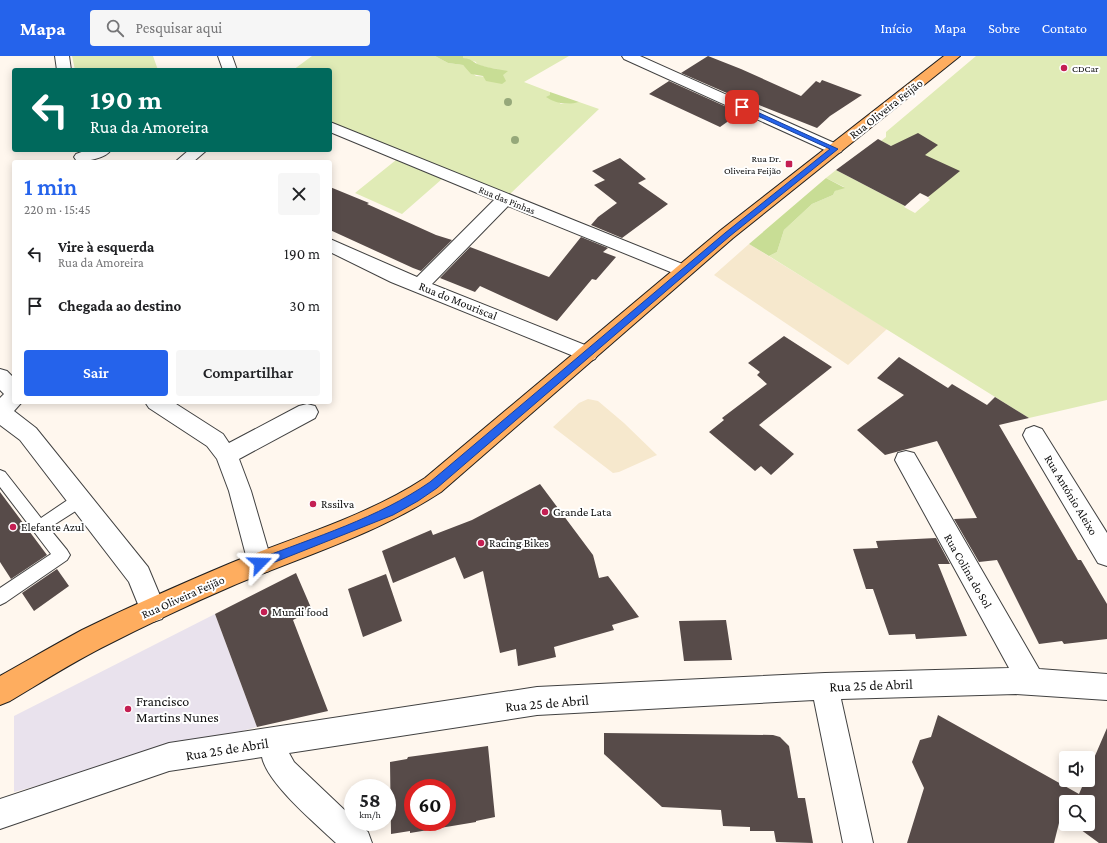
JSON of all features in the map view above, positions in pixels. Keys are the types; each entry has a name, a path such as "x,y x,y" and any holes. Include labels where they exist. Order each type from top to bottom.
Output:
{"main road":[{"name":"Rua Oliveira Feijão","path":"0,691 91,639 153,610 260,563 389,512 414,498 433,485 770,199 953,56"}],"street":[{"path":"62,56 64,68"},
{"path":"629,56 835,149"},
{"name":"Rua das Pinhas","path":"332,128 684,271"},
{"path":"82,156 96,152"},
{"path":"186,160 196,152"},
{"path":"420,286 505,199"},
{"name":"Rua do Mouriscal","path":"332,246 420,286 588,354"},
{"path":"0,376 12,389"},
{"path":"12,399 0,413 28,434 139,575 153,610"},
{"path":"159,404 215,440 226,455 240,491 260,563"},
{"path":"226,455 307,412"},
{"name":"Rua António Aleixo","path":"1034,435 1107,555"},
{"name":"Rua Colina do Sol","path":"906,460 1031,681"},
{"name":"Rua 25 de Abril","path":"0,814 169,757 537,701 826,686 1031,681 1104,691"},
{"path":"826,686 858,843"},
{"path":"274,741 276,759 284,772 357,843"}],"lane":[{"path":"0,476 62,555 0,597"},
{"path":"39,527 80,500"}],"shaded area":[{"path":"749,244 887,329 848,365 714,275"},
{"path":"588,399 598,401 624,423 657,455 619,472 613,473 553,427 579,403"},
{"path":"215,614 257,727 14,792 14,716"}],"green space":[{"path":"72,56 153,56 157,68 75,68"},
{"path":"312,56 435,56 448,63 463,65 476,76 503,78 497,69 477,65 476,62 463,58 463,56 569,56 524,82 550,92 550,95 561,104 579,102 599,109 510,194 332,123 332,68 296,68"},
{"path":"435,56 463,56 463,58 469,59 480,65 508,71 503,75 506,81 502,84 486,81 483,76 471,74 463,65 448,63"},
{"path":"976,56 1107,56 1107,400 1029,418 769,256 777,252 784,230 812,204 833,195 835,191 844,187 826,178 836,170 905,206 904,207 915,213 930,200 928,198 930,196 925,194 934,166 881,141 886,137 886,132"},
{"path":"550,92 579,102 566,104 554,101 546,97 550,95"},
{"path":"396,160 442,179 402,214 355,193"},
{"path":"826,178 845,188 835,191 833,195 812,204 784,230 777,252 769,256 749,244"}],"building":[{"path":"708,56 801,96 816,81 820,83 822,80 862,95 830,116 817,128 754,103 752,104 681,73"},
{"path":"669,81 740,113 720,127 649,94"},
{"path":"918,133 938,145 925,155 960,171 928,197 920,193 905,206 836,170 878,139 891,146"},
{"path":"620,158 646,179 638,183 668,204 622,238 591,225 598,217 617,203 594,185 605,180 592,171"},
{"path":"332,188 369,203 367,204 436,235 452,240 421,271 332,231"},
{"path":"581,237 608,248 603,252 616,257 596,280 592,279 557,321 480,286 475,292 440,278 470,247 549,277"},
{"path":"784,336 832,367 759,425 794,454 771,475 761,466 755,471 709,432 724,420 722,418 767,384 757,375 760,372 748,363"},
{"path":"899,357 948,388 952,384 987,405 995,397 1029,418 999,425 1078,560 1081,560 1107,604 1107,639 1064,644 1062,641 1039,644 997,560 979,562 954,519 977,518 937,441 885,455 857,430 904,395 877,378"},
{"path":"540,484 593,555 599,578 608,576 639,617 612,625 614,630 554,647 556,657 518,666 516,649 500,653 483,571 464,579 455,557 393,583 382,551 431,530 433,535 472,520"},
{"path":"0,492 47,555 11,579 0,562"},
{"path":"936,538 950,564 938,564 967,636 916,639 915,634 889,635 873,589 866,589 853,549 878,548 876,541"},
{"path":"57,569 69,586 34,611 22,593"},
{"path":"296,573 312,610 293,620 328,711 257,727 215,614"},
{"path":"386,574 402,621 363,637 348,589"},
{"path":"726,620 732,660 684,661 679,621"},
{"path":"938,715 1059,783 1059,787 1067,787 1079,794 1082,787 1095,787 1095,756 1107,728 1107,843 1099,843 1083,831 1095,831 1095,795 1059,795 1059,823 1054,843 907,843 924,788 912,762 920,740 931,737"},
{"path":"604,733 773,735 780,737 789,746 798,798 805,798 813,843 776,842 774,831 750,831 750,827 723,826 721,810 662,807 604,754"},
{"path":"488,746 495,817 456,825 456,779 404,779 404,831 410,831 391,834 391,831 396,831 396,779 390,779 390,762 407,759 408,757"},
{"path":"410,831 422,831 410,833"}],"place":[{"name":"CDCar","path":"1064,68"},
{"name":"Rua Dr. Oliveira Feijão","path":"789,164"},
{"name":"Rssilva","path":"313,504"},
{"name":"Grande Lata","path":"545,512"},
{"name":"Elefante Azul","path":"13,527"},
{"name":"Racing Bikes","path":"481,543"},
{"name":"Mundi food","path":"264,612"},
{"name":"Francisco Martins Nunes","path":"128,709"}],"route":[{"path":"260,563 389,512 433,485 727,234 835,149 742,107"}]}
